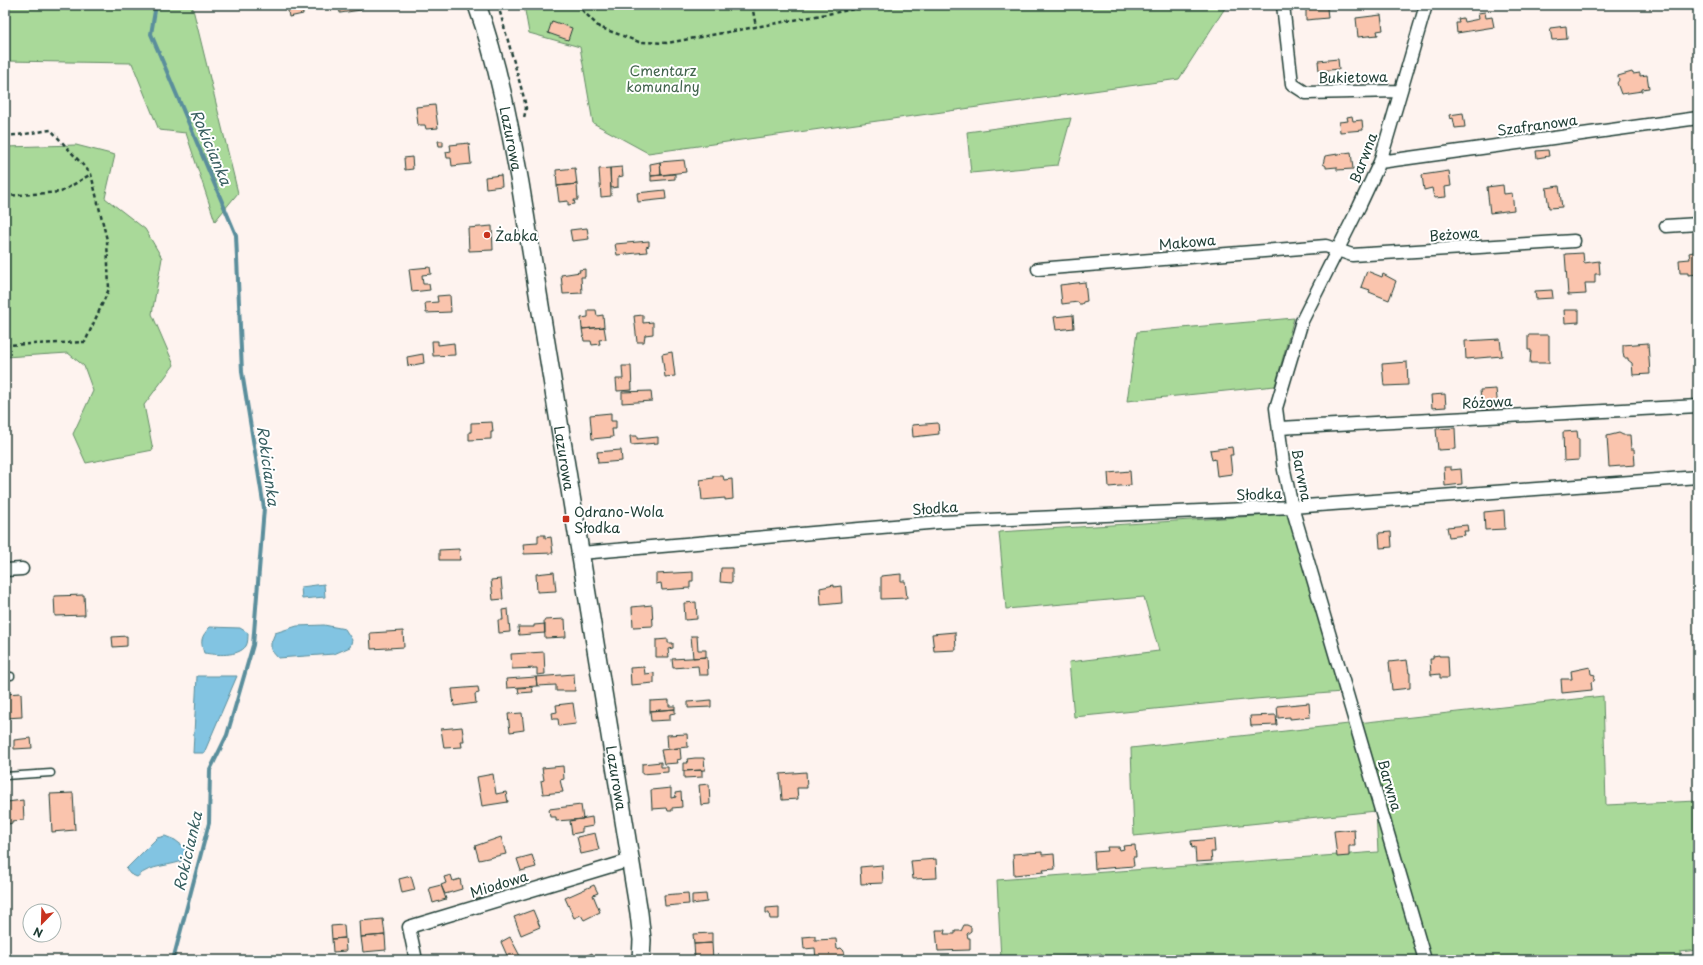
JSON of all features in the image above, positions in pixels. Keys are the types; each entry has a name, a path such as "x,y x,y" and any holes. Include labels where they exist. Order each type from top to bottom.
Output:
{"street":[{"name":"Bukietowa","path":"1283,5 1292,84 1306,93 1400,91"},
{"name":"Barwna","path":"1425,960 1292,508 1284,470 1276,408 1302,321 1380,162 1426,5"},
{"name":"Lazurowa","path":"478,6 507,111 522,191 631,860 642,940 641,960"},
{"name":"Szafranowa","path":"1380,162 1698,118"},
{"path":"1666,226 1698,224"},
{"name":"Beżowa","path":"1338,250 1352,255 1574,241"},
{"name":"Makowa","path":"1038,269 1326,246 1338,250"},
{"name":"Różowa","path":"1279,428 1698,406"},
{"name":"Słodka","path":"581,553 940,522 1292,508 1698,477"},
{"path":"5,570 22,569"},
{"name":"Miodowa","path":"416,960 409,927 631,860"}],"lane":[{"path":"5,776 51,773"}],"path":[{"path":"576,5 599,27 639,42 667,43 877,5"},
{"path":"752,5 756,27"},
{"path":"5,136 17,136 51,130 91,174 107,240 109,289 85,342 5,345"},
{"path":"5,196 61,192 91,174"}],"green space":[{"path":"5,5 192,5 238,193 215,221 186,133 159,130 132,63 5,61"},
{"name":"Cmentarz komunalny","path":"524,5 1227,5 1179,79 648,153 593,123 580,47 529,33"},
{"path":"1071,118 1058,165 971,173 967,132"},
{"path":"76,145 115,155 105,198 145,229 162,258 152,314 174,365 144,405 153,450 86,463 73,434 93,391 84,366 68,353 5,357 5,147"},
{"path":"1294,318 1275,386 1127,401 1137,332"},
{"path":"1287,514 1313,594 1342,692 1074,717 1069,662 1159,651 1144,597 1006,609 999,532"},
{"path":"1603,696 1606,805 1698,801 1698,950 1680,952 1681,960 1103,960 1101,953 1027,960 1001,960 997,880 1378,852 1376,811 1134,836 1131,748"}],"water":[{"path":"324,584 325,597 302,599 301,587"},
{"path":"324,625 345,629 352,640 350,647 334,654 278,658 271,650 271,643 275,633 297,626"},
{"path":"210,627 240,628 248,633 247,645 242,650 232,654 220,655 204,653 202,639"},
{"path":"197,676 237,676 204,753 193,753"},
{"path":"165,836 175,840 188,850 187,859 181,862 148,870 137,877 130,874 126,869 157,838"}],"building":[{"path":"287,5 302,5 303,14 289,17"},
{"path":"339,5 360,5 361,10 340,13"},
{"path":"1327,8 1328,18 1306,20 1306,9"},
{"path":"1485,12 1486,18 1492,17 1494,27 1457,33 1456,23 1459,23 1458,19 1463,18 1464,22 1479,19 1478,13"},
{"path":"1381,15 1383,30 1377,31 1378,35 1358,37 1356,18"},
{"path":"552,21 572,28 568,40 548,33"},
{"path":"1566,26 1567,39 1552,40 1550,28"},
{"path":"1338,59 1339,69 1319,71 1318,61"},
{"path":"1632,72 1633,74 1640,73 1640,76 1647,75 1649,88 1642,89 1642,91 1621,94 1617,83 1619,80 1618,76"},
{"path":"435,105 438,128 426,129 425,125 418,125 416,107"},
{"path":"1463,113 1465,127 1455,128 1453,118 1450,119 1449,115"},
{"path":"1352,116 1353,121 1362,120 1363,130 1340,132 1339,122 1348,121 1347,117"},
{"path":"438,141 443,141 443,146 439,146"},
{"path":"469,143 471,164 452,166 451,158 447,158 446,152 451,151 450,145"},
{"path":"1548,150 1549,156 1537,158 1536,151"},
{"path":"1351,152 1353,169 1337,170 1337,167 1326,168 1323,164 1325,156"},
{"path":"412,157 413,169 405,170 404,158"},
{"path":"684,160 686,172 661,175 660,162"},
{"path":"660,162 661,175 651,176 650,164"},
{"path":"622,167 623,176 618,177 618,187 611,188 610,168"},
{"path":"575,168 577,184 557,186 556,170"},
{"path":"610,168 611,196 601,197 599,169"},
{"path":"1449,171 1451,186 1445,187 1446,197 1434,198 1432,188 1424,190 1422,175"},
{"path":"675,174 675,179 651,181 651,176"},
{"path":"501,175 502,186 486,188 485,177"},
{"path":"577,184 578,200 574,200 575,204 568,205 568,201 559,202 557,186"},
{"path":"1503,185 1504,194 1512,193 1514,210 1490,213 1487,187"},
{"path":"1559,186 1562,207 1549,208 1546,188"},
{"path":"665,190 666,199 638,202 637,193"},
{"path":"492,226 493,250 469,251 468,228"},
{"path":"587,228 589,239 572,241 570,230"},
{"path":"649,241 649,246 646,247 647,252 617,255 615,244"},
{"path":"1698,251 1698,274 1688,275 1688,273 1680,273 1679,260 1690,259 1689,253"},
{"path":"1583,253 1584,263 1599,261 1600,274 1595,274 1595,283 1585,283 1586,294 1568,295 1565,254"},
{"path":"430,267 431,274 422,275 423,284 429,284 430,290 412,292 409,269"},
{"path":"585,269 585,277 581,277 582,293 563,294 561,275 580,272 579,270"},
{"path":"1367,271 1382,277 1383,274 1396,281 1389,300 1361,287"},
{"path":"1085,282 1087,301 1083,302 1082,304 1079,304 1078,302 1062,304 1060,285"},
{"path":"1552,290 1553,298 1536,299 1535,291"},
{"path":"450,295 451,312 426,313 425,303 438,302 437,296"},
{"path":"588,310 596,310 597,316 603,315 604,327 582,329 581,318 588,317"},
{"path":"1564,310 1579,310 1579,322 1565,323"},
{"path":"643,315 643,323 653,322 653,334 645,335 644,342 637,342 634,316"},
{"path":"1073,315 1074,328 1056,330 1054,317"},
{"path":"604,327 606,339 599,340 600,344 592,345 591,341 584,341 582,329"},
{"path":"1528,335 1549,335 1549,363 1530,363 1531,350 1528,350"},
{"path":"1500,339 1502,356 1466,359 1465,341"},
{"path":"432,341 438,341 438,345 454,343 455,355 433,356"},
{"path":"1648,343 1650,374 1633,375 1632,363 1628,360 1628,358 1624,358 1623,345"},
{"path":"672,352 675,376 665,377 662,354"},
{"path":"423,354 424,363 408,366 407,357"},
{"path":"1407,362 1408,385 1384,386 1382,364"},
{"path":"622,366 631,366 632,390 617,391 616,379 623,379"},
{"path":"1496,389 1498,408 1482,410 1480,390"},
{"path":"651,391 652,401 622,403 622,392"},
{"path":"1445,394 1446,407 1432,408 1431,395"},
{"path":"611,413 611,421 616,421 616,429 612,429 613,437 592,439 590,415"},
{"path":"492,422 493,432 491,432 491,439 469,440 471,423"},
{"path":"938,423 939,434 913,437 912,425"},
{"path":"1455,428 1456,449 1438,450 1436,429"},
{"path":"1577,431 1579,439 1579,460 1564,461 1563,432"},
{"path":"1619,433 1623,435 1630,435 1631,449 1634,449 1635,465 1609,467 1607,436"},
{"path":"630,436 637,436 637,439 658,437 658,443 631,445"},
{"path":"1232,447 1233,455 1230,455 1232,474 1217,476 1215,459 1212,460 1210,450"},
{"path":"621,450 622,461 598,463 597,452"},
{"path":"1444,467 1451,467 1451,470 1461,469 1462,484 1445,486"},
{"path":"1130,471 1131,485 1109,487 1108,473"},
{"path":"713,476 723,476 724,480 732,479 733,499 725,500 725,498 702,500 700,480 713,478"},
{"path":"1504,510 1505,529 1485,530 1484,512"},
{"path":"1467,525 1468,531 1464,531 1465,535 1449,537 1447,527"},
{"path":"1391,532 1392,547 1380,548 1379,533"},
{"path":"538,535 545,535 545,538 551,537 553,553 524,554 523,544 538,543"},
{"path":"459,549 460,560 439,560 439,550"},
{"path":"721,568 732,568 732,583 720,582"},
{"path":"554,572 556,591 537,592 536,574"},
{"path":"693,572 693,581 690,581 690,588 662,590 661,583 656,584 656,574"},
{"path":"901,574 901,581 905,581 907,598 881,599 881,576"},
{"path":"501,579 503,599 493,600 491,580"},
{"path":"834,585 834,587 841,586 842,603 821,605 820,588"},
{"path":"84,595 85,615 55,616 54,596"},
{"path":"696,602 697,619 685,620 684,603"},
{"path":"652,605 653,626 633,627 632,607"},
{"path":"508,609 510,632 499,633 498,620 503,620 502,610"},
{"path":"565,619 566,637 545,638 544,620"},
{"path":"545,624 545,633 519,635 518,627 534,627 534,625"},
{"path":"403,631 404,647 371,649 370,633"},
{"path":"955,632 956,650 934,651 932,634"},
{"path":"127,636 127,646 113,647 112,637"},
{"path":"691,636 697,636 698,650 706,650 706,657 693,658"},
{"path":"668,639 668,643 673,643 673,648 668,649 669,657 656,657 656,640"},
{"path":"544,652 545,674 537,675 537,668 512,669 511,654"},
{"path":"1433,656 1448,656 1449,678 1440,678 1440,674 1431,675 1430,659 1433,659"},
{"path":"707,657 708,675 699,675 698,666 673,668 672,659"},
{"path":"1407,660 1410,673 1410,688 1392,690 1389,662"},
{"path":"644,667 645,674 654,673 654,683 631,685 630,668"},
{"path":"1590,667 1591,674 1595,675 1594,681 1591,682 1592,690 1562,693 1561,679 1572,679 1571,671"},
{"path":"574,674 575,691 556,691 556,685 537,686 536,677"},
{"path":"536,677 537,686 507,688 506,679"},
{"path":"478,687 479,693 475,694 476,703 454,706 452,689"},
{"path":"532,687 533,692 519,693 518,688"},
{"path":"21,693 22,717 5,718 5,694"},
{"path":"669,700 669,706 675,706 675,709 650,711 650,701"},
{"path":"711,700 711,707 688,708 688,702"},
{"path":"573,703 576,724 559,726 558,719 553,719 552,713 557,712 556,705"},
{"path":"1309,703 1310,717 1290,719 1290,717 1278,718 1277,706"},
{"path":"675,709 675,713 670,714 670,720 651,721 650,711"},
{"path":"522,713 524,730 510,732 508,714"},
{"path":"1276,715 1277,725 1251,726 1250,716"},
{"path":"462,727 464,741 461,741 462,747 444,748 441,729"},
{"path":"687,734 688,747 668,749 667,735"},
{"path":"31,738 32,748 14,749 14,740"},
{"path":"680,748 681,759 677,760 678,763 664,764 661,750"},
{"path":"704,758 705,770 683,771 683,763 688,763 687,759"},
{"path":"661,762 661,767 668,767 668,772 642,774 642,764"},
{"path":"563,766 564,779 560,780 563,792 543,794 541,781 544,780 542,768"},
{"path":"702,770 702,777 684,778 684,771"},
{"path":"806,772 807,788 797,788 798,799 782,800 780,774"},
{"path":"493,774 496,794 506,792 508,802 482,806 477,777"},
{"path":"709,784 710,804 701,805 699,785"},
{"path":"671,788 671,798 676,797 675,793 681,792 682,807 672,808 672,811 668,811 667,808 652,809 651,790"},
{"path":"5,792 7,792 7,802 23,800 24,820 12,821 12,823 9,824 5,821"},
{"path":"73,793 75,830 52,832 50,794"},
{"path":"581,805 583,819 556,821 556,817 550,817 549,809"},
{"path":"592,817 593,826 582,828 582,832 572,834 570,821"},
{"path":"1354,829 1355,846 1349,846 1349,856 1337,857 1334,831"},
{"path":"595,833 599,850 581,854 577,837"},
{"path":"501,837 506,854 479,860 475,846"},
{"path":"1214,839 1215,852 1211,852 1212,861 1196,862 1195,847 1192,848 1191,841"},
{"path":"1135,845 1136,857 1133,857 1134,866 1095,869 1094,852 1108,851 1107,847 1119,847 1120,850 1124,849 1123,846"},
{"path":"1042,852 1042,855 1054,854 1055,869 1043,870 1044,872 1014,875 1013,854"},
{"path":"532,855 536,867 521,871 517,859"},
{"path":"936,859 937,878 913,879 911,861"},
{"path":"882,865 883,883 861,884 860,867"},
{"path":"451,875 453,881 460,879 462,889 445,894 441,885 446,883 444,877"},
{"path":"411,876 415,890 402,893 399,879"},
{"path":"441,885 446,899 433,903 429,888"},
{"path":"594,885 598,893 593,895 600,912 584,920 581,915 574,918 565,898"},
{"path":"688,893 689,904 665,906 664,895"},
{"path":"706,894 707,902 692,904 692,895"},
{"path":"779,907 779,919 770,919 769,913 766,913 766,908"},
{"path":"533,910 540,927 521,935 514,917"},
{"path":"383,919 385,935 361,937 360,921"},
{"path":"344,925 345,938 332,939 331,926"},
{"path":"964,925 971,927 971,931 967,934 968,938 970,938 970,950 938,951 936,930 945,930 944,934 955,934 955,931 961,931"},
{"path":"712,933 712,943 694,944 693,934"},
{"path":"385,935 386,950 363,952 361,937"},
{"path":"815,936 815,940 836,939 837,949 841,948 844,951 843,958 816,960 815,948 804,949 803,937"},
{"path":"510,937 520,956 509,960 501,942"},
{"path":"345,938 346,951 333,952 332,939"},
{"path":"712,943 713,960 695,960 694,944"},
{"path":"592,953 595,960 577,960"},
{"path":"477,955 479,960 467,960"}],"waterway":[{"name":"Rokicianka","path":"156,5 151,34 236,235 242,372 264,508 253,645 227,735 210,770 209,823 173,960"}],"place":[{"name":"Żabka","path":"487,235"},
{"name":"Odrano-Wola Słodka","path":"566,519"}]}
